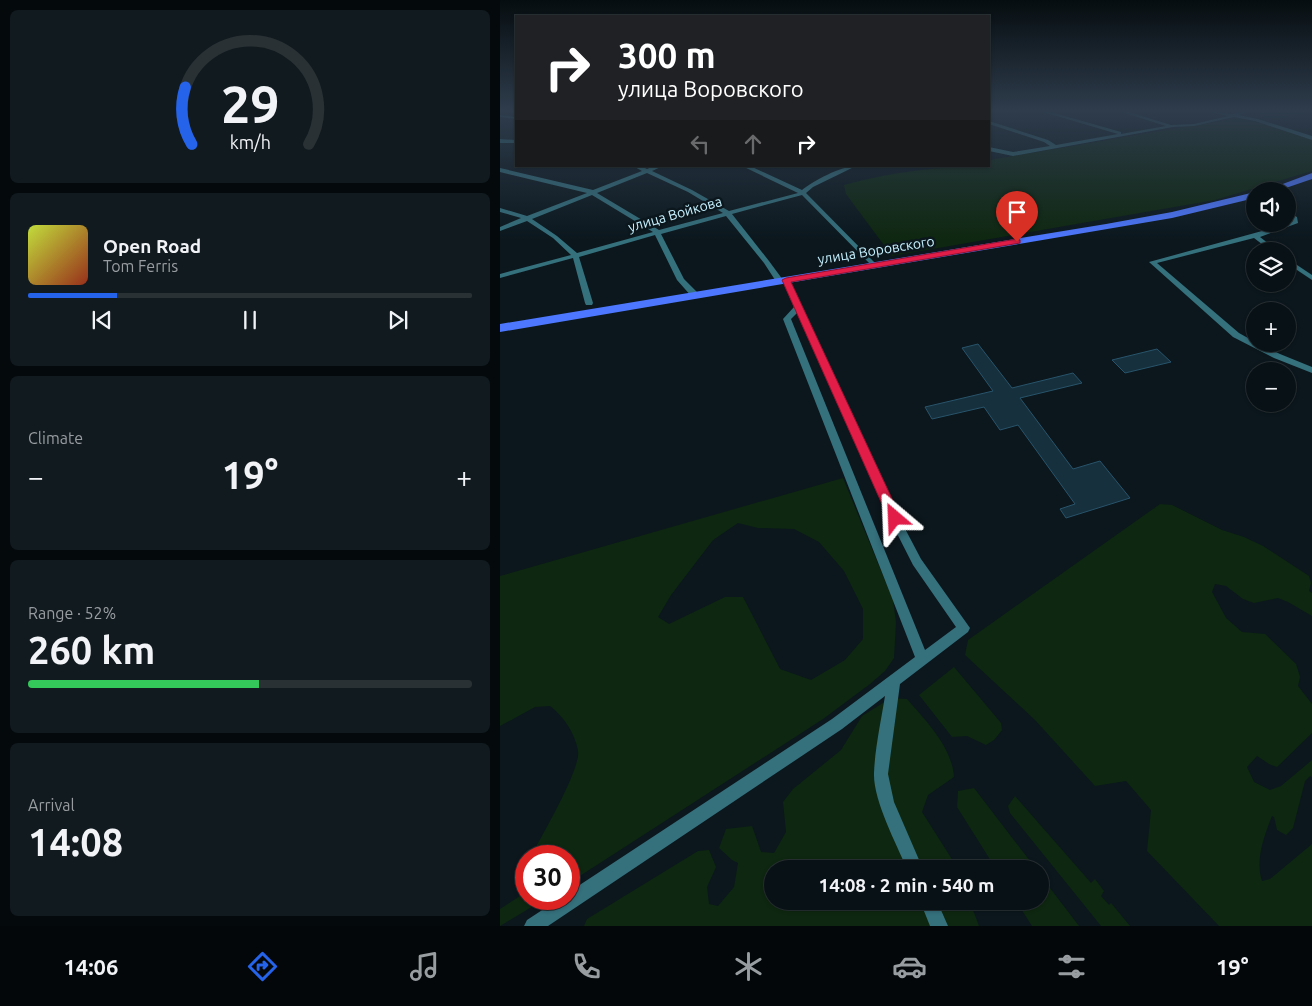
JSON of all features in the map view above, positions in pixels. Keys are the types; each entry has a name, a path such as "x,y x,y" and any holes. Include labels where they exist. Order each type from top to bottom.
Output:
{"main road":[{"path":"1295,182 1312,176"},
{"name":"улица Воровского","path":"500,328 1163,217 1246,199"}],"street":[{"path":"502,171 515,165"},
{"path":"533,926 836,724 964,628 918,562 887,504 799,307 783,281 727,213 713,203 638,167"},
{"path":"500,229 658,167"},
{"path":"747,167 803,192 806,199 874,265"},
{"name":"улица Войкова","path":"500,276 803,192 811,186 851,167"},
{"path":"502,171 592,192 657,232 681,280 696,295"},
{"path":"500,210 527,218 556,237 574,255 589,303"},
{"path":"1267,232 1152,262 1236,335 1277,356 1312,370"},
{"path":"1255,236 1263,242"},
{"path":"1296,267 1312,278"},
{"path":"799,307 787,319 922,659"},
{"path":"894,681 881,774 883,789 911,860"},
{"path":"932,910 939,926"}],"green space":[{"path":"1029,153 1312,153 1312,171 1275,182 1246,182 1246,191 1215,200 892,256 846,194 844,185 916,171 952,167 990,167 990,160"},
{"path":"843,478 893,600 896,622 894,658 885,671 870,684 823,719 580,876 580,845 537,845 567,787 577,760 577,744 568,726 550,706 535,707 500,726 500,576","holes":["738,523 758,528 794,529 819,542 844,571 863,609 863,639 845,660 811,680 780,669 743,597 725,597 669,624 658,617 671,595 713,540"]},
{"path":"1160,504 1172,505 1222,530 1263,546 1309,576 1311,583 1309,591 1312,593 1312,616 1278,598 1254,603 1243,599 1226,586 1215,584 1212,592 1226,618 1242,632 1265,634 1296,664 1300,677 1298,686 1312,704 1312,733 1277,767 1257,756 1247,767 1254,782 1270,790 1281,786 1312,760 1312,777 1310,776 1305,781 1293,828 1286,835 1277,830 1274,817 1272,816 1263,840 1259,865 1262,881 1270,879 1312,844 1312,926 1219,926 1147,851 1151,810 1126,781 1095,786 1035,720 965,655 968,640"},
{"path":"954,667 1001,723 1002,730 994,740 986,745 967,736 952,737 919,695"},
{"path":"891,698 907,699 937,735 948,755 954,777 928,795 922,812 952,860 764,860 764,910 973,910 979,926 584,926 587,919 698,851 709,850 716,867 707,887 709,904 718,906 734,887 738,863 719,848 726,829 752,826 761,852 774,853 786,832 783,802 793,789 841,750 862,716"},
{"path":"974,788 1029,860 990,860 957,807 958,791"},
{"path":"1015,796 1091,883 1095,879 1104,891 1101,896 1109,905 1111,903 1130,926 1101,926 1010,813 1008,806"},
{"path":"1049,887 1079,926 1032,926 1022,910 1049,910"},
{"path":"515,899 515,910 527,910 500,926 500,909"}],"building":[{"path":"978,344 1012,388 1073,373 1082,383 1020,398 1073,469 1100,461 1130,498 1066,518 1060,509 1075,504 1018,425 1000,430 984,407 932,419 925,407 993,391 962,348"},
{"path":"1157,349 1171,362 1125,373 1112,360"}],"route":[{"path":"895,518 786,280 1017,242"}]}
